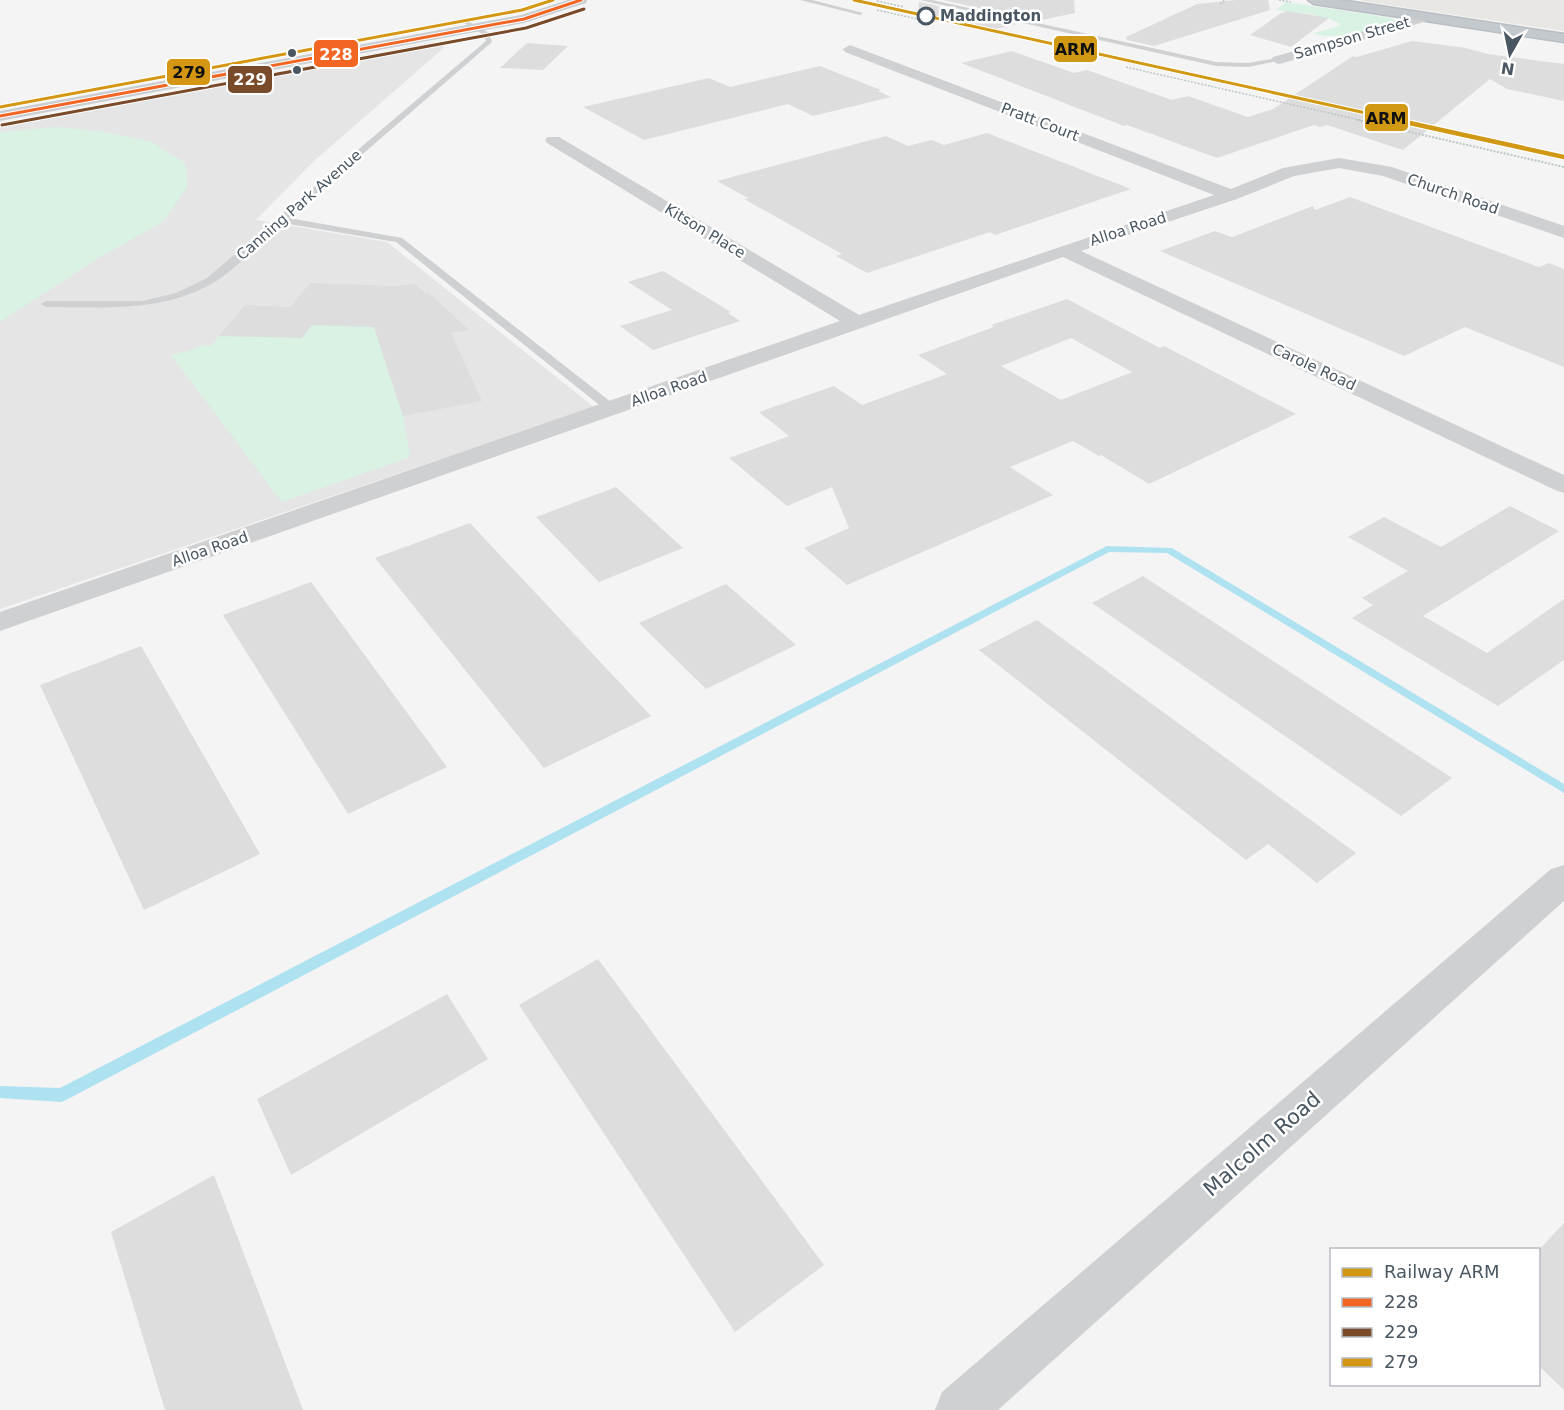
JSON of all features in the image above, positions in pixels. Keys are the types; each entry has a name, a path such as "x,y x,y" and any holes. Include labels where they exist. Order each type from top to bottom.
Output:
{"highway":[{"path":"1314,0 1564,38"}],"main road":[{"path":"471,25 549,0"},
{"path":"0,107 540,15 581,0"},
{"path":"0,116 220,71"}],"street":[{"name":"Sampson Street","path":"1278,60 1426,17"},
{"name":"Pratt Court","path":"850,49 1231,195"},
{"name":"Kitson Place","path":"553,140 858,323"},
{"name":"Alloa Road","path":"0,622 1064,250 1231,195 1289,172 1339,163"},
{"name":"Church Road","path":"1339,163 1386,171 1564,232"},
{"name":"Carole Road","path":"1064,250 1564,485"},
{"name":"Malcolm Road","path":"960,1410 1564,879"}],"lane":[{"path":"803,0 860,13"},
{"path":"923,0 1216,64 1248,66 1278,60"},
{"name":"Canning Park Avenue","path":"46,304 142,304 180,296 211,280 490,41 487,34 471,25"},
{"path":"281,220 399,240 612,409"}],"path":[{"path":"1220,4 1225,0"},
{"path":"876,9 920,20"},
{"path":"1125,67 1564,167"}],"shaded area":[{"path":"1564,0 1564,31 1361,1"},
{"path":"433,42 445,47 314,161 256,220 387,242 594,407 0,609 0,124"}],"green space":[{"path":"1286,2 1391,18 1395,21 1367,32 1344,36 1322,35 1313,33 1340,26 1340,24 1328,18 1315,17 1316,15 1276,10"},
{"path":"57,127 105,132 152,142 185,163 188,186 164,221 97,259 0,322 0,132"},
{"path":"312,325 374,327 403,416 410,457 282,502 171,355 198,348 200,345 211,346 219,336"}],"building":[{"path":"943,0 1074,0 1075,13 1037,21"},
{"path":"1268,0 1270,10 1154,46 1127,40 1126,37 1197,4"},
{"path":"919,2 1018,24 995,29 918,12"},
{"path":"1287,11 1329,18 1291,47 1250,35 1281,13"},
{"path":"1412,41 1564,64 1564,101 1507,89 1490,79 1403,150 1327,125 1320,127 1314,125 1217,158 1127,125 1124,126 961,63 1012,51 1074,73 1087,70 1172,100 1188,96 1248,117 1273,109 1353,56 1357,57"},
{"path":"527,43 568,46 543,70 500,68"},
{"path":"820,66 881,90 878,91 891,97 813,116 788,104 644,140 583,107 709,78 730,87"},
{"path":"987,133 1131,189 995,235 990,232 867,273 836,256 842,254 744,199 748,198 717,181 886,136 908,146 931,140 944,145"},
{"path":"1350,197 1539,267 1549,263 1564,269 1564,367 1465,327 1404,356 1160,251 1215,231 1232,237 1313,206 1315,210"},
{"path":"663,271 731,312 728,313 740,321 653,350 620,326 672,310 628,282"},
{"path":"310,283 394,286 415,284 425,293 428,292 469,330 451,333 482,401 403,416 374,327 312,325 302,338 219,336 245,305 291,307"},
{"path":"1067,299 1160,348 1164,346 1296,414 1149,484 1073,441 1010,467 1053,495 847,585 804,548 849,528 832,487 787,506 729,458 789,436 759,412 834,386 862,405 947,374 918,355 994,327 991,325","holes":["1071,338 1132,372 1061,400 1001,366"]},
{"path":"616,487 683,548 599,582 536,517"},
{"path":"1510,506 1559,531 1423,616 1487,653 1564,599 1564,660 1498,706 1352,618 1373,605 1362,598 1408,571 1348,537 1384,517 1441,547"},
{"path":"470,523 651,716 544,768 375,558"},
{"path":"1143,576 1452,778 1401,816 1092,603"},
{"path":"311,582 447,767 348,814 223,615"},
{"path":"726,584 796,645 706,689 639,623"},
{"path":"1037,620 1356,853 1317,883 1268,844 1246,860 979,650"},
{"path":"141,646 260,854 144,910 40,685"},
{"path":"598,959 824,1265 735,1332 519,1005"},
{"path":"447,994 488,1059 291,1175 257,1099"},
{"path":"214,1175 303,1410 165,1410 111,1232"},
{"path":"1564,1223 1564,1390 1540,1367 1540,1249"}],"waterway":[{"path":"0,1092 61,1095 1107,549 1169,550 1564,789"}],"rail line":[{"name":"ARM","path":"854,0 1564,157"}],"transit line":[{"name":"279","path":"0,107 522,10 553,0"},
{"name":"228","path":"0,116 524,19 581,0"},
{"name":"229","path":"2,125 526,28 584,9"}],"place":[{"name":"Maddington","path":"926,16"}]}
